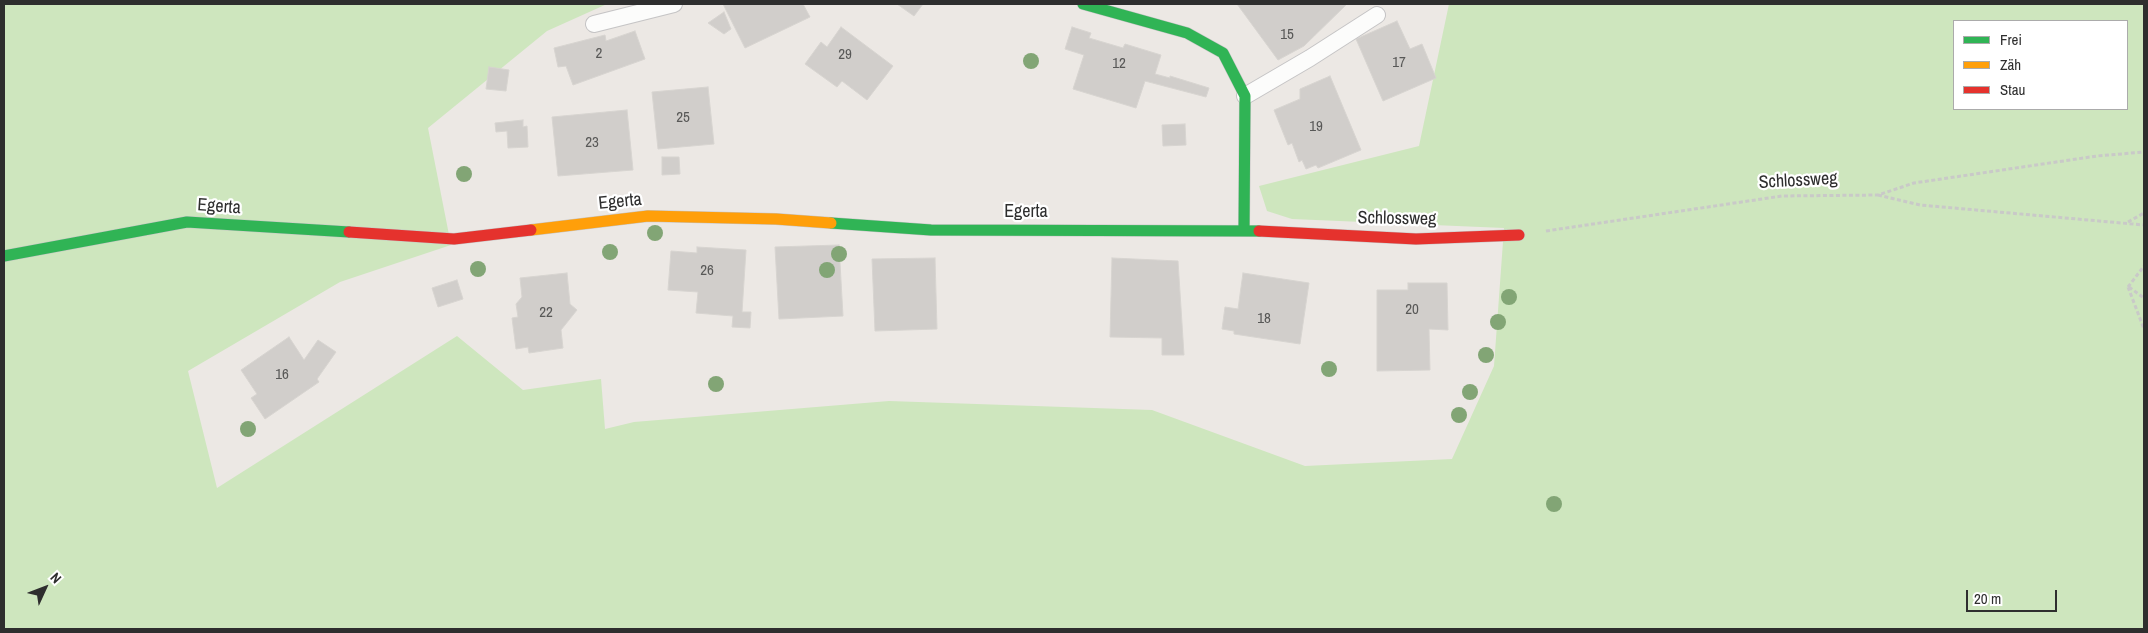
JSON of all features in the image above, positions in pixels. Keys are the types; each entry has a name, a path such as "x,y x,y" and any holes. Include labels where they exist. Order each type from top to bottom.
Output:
{"street":[{"path":"1083,4 1187,33 1223,53 1245,96 1244,230"},
{"name":"Egerta","path":"4,256 187,222 454,239 648,216 776,219 931,230 1244,230"},
{"name":"Schlossweg","path":"1244,230 1416,240 1519,235"}],"lane":[{"path":"594,24 674,4"},
{"path":"1245,96 1310,58 1377,15"}],"path":[{"name":"Schlossweg","path":"1878,195 1914,183 2098,156 2144,152"},
{"name":"Schlossweg","path":"1519,235 1782,196 1878,195 1920,205 2144,225"},
{"path":"2127,222 2144,213"},
{"path":"2128,287 2144,266"},
{"path":"2128,287 2144,298"},
{"path":"2128,287 2144,329"}],"green space":[{"path":"4,4 607,4 547,31 428,128 451,245 340,282 188,371 217,488 457,336 523,390 601,379 605,429 634,422 889,401 1152,410 1305,466 1452,459 1494,366 1504,228 1292,219 1267,211 1259,186 1419,146 1449,4 2144,4 2144,629 4,629"}],"building":[{"path":"723,4 803,4 810,17 745,48"},
{"path":"897,4 923,4 914,16"},
{"path":"1237,4 1347,4 1304,46 1278,60"},
{"path":"724,12 731,29 724,34 708,23"},
{"path":"1397,21 1410,49 1422,44 1436,78 1383,101 1356,39"},
{"path":"841,27 893,66 867,100 842,81 837,87 805,64 821,42 827,47"},
{"path":"1072,27 1091,33 1089,38 1123,48 1125,44 1161,55 1155,74 1170,78 1170,76 1209,88 1206,97 1145,81 1136,108 1073,89 1084,55 1065,49"},
{"path":"635,31 645,59 573,85 566,66 558,67 554,48 605,35 606,41"},
{"path":"489,67 509,70 506,91 486,89"},
{"path":"1330,76 1361,150 1318,168 1316,165 1306,169 1302,160 1299,162 1292,143 1288,145 1274,110 1300,99 1300,89"},
{"path":"708,87 714,144 658,149 652,92"},
{"path":"627,110 633,170 558,176 552,117"},
{"path":"523,120 523,127 527,126 528,147 508,148 507,131 496,132 495,123"},
{"path":"1185,124 1186,145 1163,146 1162,125"},
{"path":"662,157 679,157 680,174 662,175"},
{"path":"839,245 843,316 779,319 775,247"},
{"path":"697,247 746,250 742,312 751,312 750,328 732,327 733,316 696,313 698,292 668,290 671,251 697,253"},
{"path":"935,258 937,329 875,331 872,259"},
{"path":"1112,258 1178,261 1184,355 1162,355 1162,338 1110,337"},
{"path":"567,273 570,304 577,310 561,330 563,348 529,353 528,347 516,349 512,318 518,317 516,304 522,297 520,278"},
{"path":"1243,273 1309,283 1300,344 1234,334 1234,331 1222,329 1225,307 1238,309"},
{"path":"457,280 463,299 438,307 432,288"},
{"path":"1408,283 1447,283 1448,330 1429,329 1430,370 1377,371 1377,290 1408,290"},
{"path":"289,337 304,360 318,340 336,352 317,379 319,382 265,419 251,398 257,394 241,370"}],"traffic: fast":[{"path":"1083,4 1187,33 1223,53 1245,96 1244,230"},
{"path":"4,256 187,222 349,232"},
{"path":"831,223 931,230 1259,231"}],"traffic: slow":[{"path":"531,230 648,216 776,219 831,223"}],"traffic: jam":[{"path":"349,232 454,239 531,230"},
{"path":"1259,231 1416,239 1519,235"}]}
